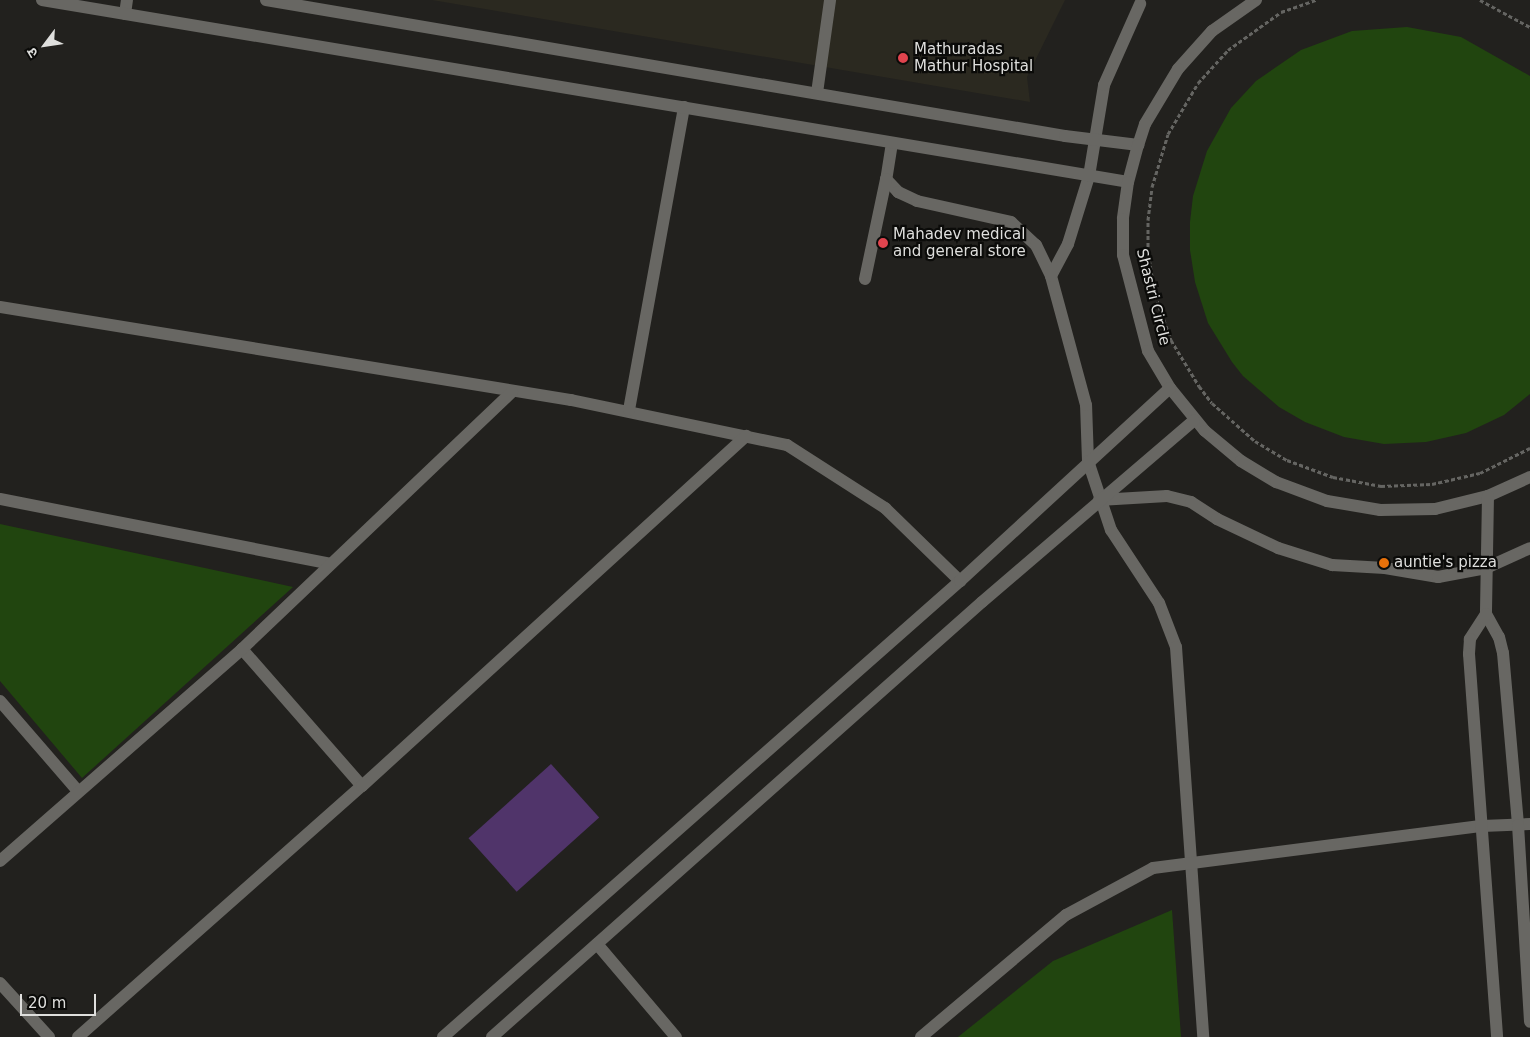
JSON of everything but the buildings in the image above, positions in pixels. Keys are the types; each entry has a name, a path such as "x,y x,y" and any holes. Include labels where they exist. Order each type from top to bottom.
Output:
{"street":[{"path":"42,0 1128,182"},
{"path":"125,14 127,0"},
{"path":"266,0 1094,140 1138,145"},
{"path":"817,93 830,0"},
{"name":"Shastri Circle","path":"1256,0 1212,31 1178,69 1145,124 1138,145 1128,182 1123,219 1123,255 1148,351 1170,388 1194,420 1241,461 1276,482 1327,501 1380,510 1426,509 1488,496 1530,477"},
{"path":"1051,276 1068,244 1089,176 1104,86 1140,4"},
{"path":"629,410 684,107"},
{"path":"864,279 892,143"},
{"path":"886,179 898,192 917,201 1011,222 1036,245 1051,276 1086,405 1088,462 1100,500 1111,530 1159,603 1176,647 1203,1037"},
{"path":"0,308 629,410 787,445 885,508 960,581"},
{"path":"443,1037 960,581 1170,388"},
{"path":"0,861 242,649 512,392"},
{"path":"492,1037 988,596 1194,420"},
{"path":"78,1037 362,786 746,436"},
{"path":"1100,500 1167,496 1191,502 1217,519 1278,548 1332,565 1385,568 1438,577 1486,568 1530,548"},
{"path":"1488,496 1486,614 1499,637 1503,652 1524,824 1530,1022"},
{"path":"0,499 330,564"},
{"path":"1486,614 1470,639 1469,654 1497,1037"},
{"path":"242,649 362,786"},
{"path":"0,701 78,791"},
{"path":"921,1037 1066,914 1153,868 1482,826 1524,824"},
{"path":"597,944 676,1037"},
{"path":"0,983 49,1037"}],"path":[{"path":"1316,0 1281,12 1228,50 1198,83 1168,134 1152,187 1148,245 1154,292 1171,340 1198,386 1229,419 1255,441 1287,460 1333,477 1381,486 1432,484 1480,473 1530,448"},
{"path":"1480,0 1530,27"}],"shaded area":[{"name":"Mathuradas Mathur Hospital","path":"432,0 1065,0 1027,77 1030,102"}],"green space":[{"path":"1407,27 1461,37 1530,76 1530,394 1504,415 1466,433 1426,442 1384,444 1344,437 1305,422 1279,407 1243,376 1208,323 1195,282 1190,250 1190,222 1193,196 1207,151 1231,108 1256,81 1301,50 1352,31"},
{"path":"0,524 293,587 82,778 0,681"},
{"path":"1172,910 1181,1037 958,1037 1053,961"}],"place":[{"name":"Mathuradas Mathur Hospital","path":"903,58"},
{"name":"Mahadev medical and general store","path":"883,243"},
{"name":"auntie's pizza","path":"1384,563"}]}
